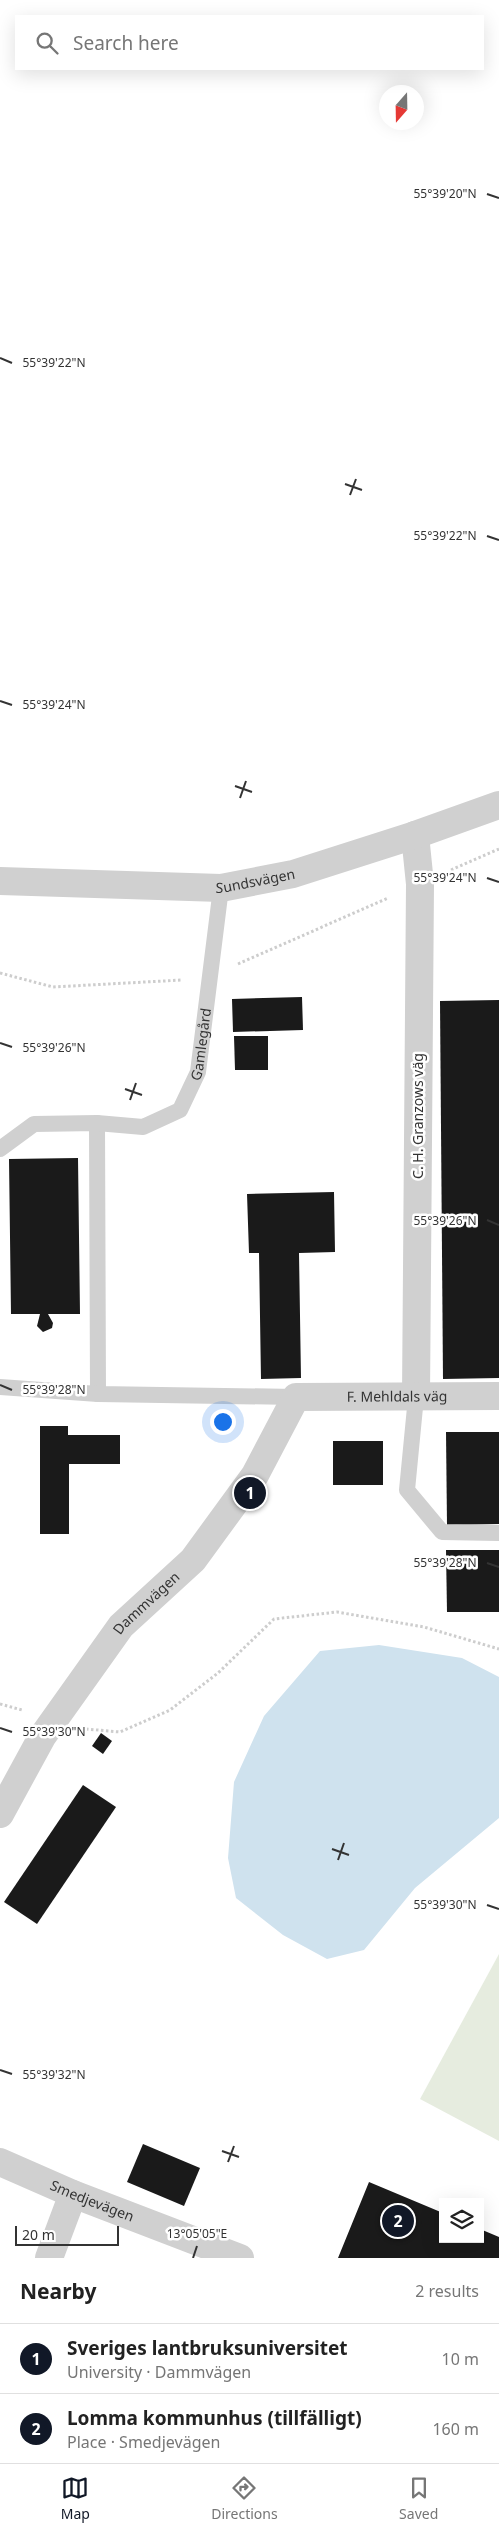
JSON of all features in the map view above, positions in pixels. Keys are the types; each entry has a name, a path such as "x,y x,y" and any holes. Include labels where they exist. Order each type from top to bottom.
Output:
{"street":[{"name":"Sundsvägen","path":"0,881 221,888 293,874 415,835 499,804"},
{"name":"C. H. Granzows väg","path":"415,835 420,884 416,1397"},
{"name":"F. Mehldals väg","path":"296,1397 499,1396"},
{"name":"Dammvägen","path":"0,1814 42,1737 121,1626 193,1560 255,1475 296,1397"},
{"name":"Smedjevägen","path":"0,2162 73,2194 240,2258"},
{"path":"49,2258 73,2194"}],"lane":[{"name":"Gamlegård","path":"0,1149 34,1124 97,1123 143,1127 180,1110 198,1072 221,888"},
{"path":"97,1123 98,1394"},
{"path":"0,1387 98,1394 296,1397"},
{"path":"416,1397 407,1490 442,1532 499,1533"}],"path":[{"path":"0,973 53,987 150,983 209,977 499,849"},
{"path":"55,1719 83,1729 120,1732 170,1710 218,1673 274,1619 337,1612 424,1627 499,1649"}],"shaded area":[{"path":"499,1954 499,2141 420,2099"}],"water":[{"path":"379,1645 462,1658 499,1677 499,1818 415,1888 364,1950 327,1959 283,1935 236,1898 228,1858 234,1782 264,1716 320,1651"}],"building":[{"path":"302,997 303,1030 233,1032 232,999"},
{"path":"499,1000 499,1378 443,1379 440,1001"},
{"path":"234,1036 268,1036 268,1070 235,1070"},
{"path":"78,1158 80,1314 48,1314 53,1323 52,1328 43,1332 37,1326 40,1314 11,1314 9,1159"},
{"path":"334,1192 335,1252 299,1253 301,1378 261,1379 259,1253 249,1253 247,1194"},
{"path":"40,1426 68,1426 68,1435 120,1435 120,1464 69,1464 69,1534 40,1534"},
{"path":"446,1432 499,1432 499,1524 447,1525"},
{"path":"333,1441 383,1441 383,1485 333,1485"},
{"path":"446,1550 499,1550 499,1612 447,1612"},
{"path":"101,1733 112,1741 103,1754 92,1746"},
{"path":"83,1785 116,1807 37,1924 4,1902"},
{"path":"143,2144 200,2168 184,2206 127,2182"},
{"path":"369,2182 439,2211 439,2243 484,2243 484,2231 499,2237 499,2258 338,2258"}],"place":[{"name":"Sveriges lantbruksuniversitet","path":"250,1493"},
{"name":"Lomma kommunhus (tillfälligt)","path":"398,2221"}]}
